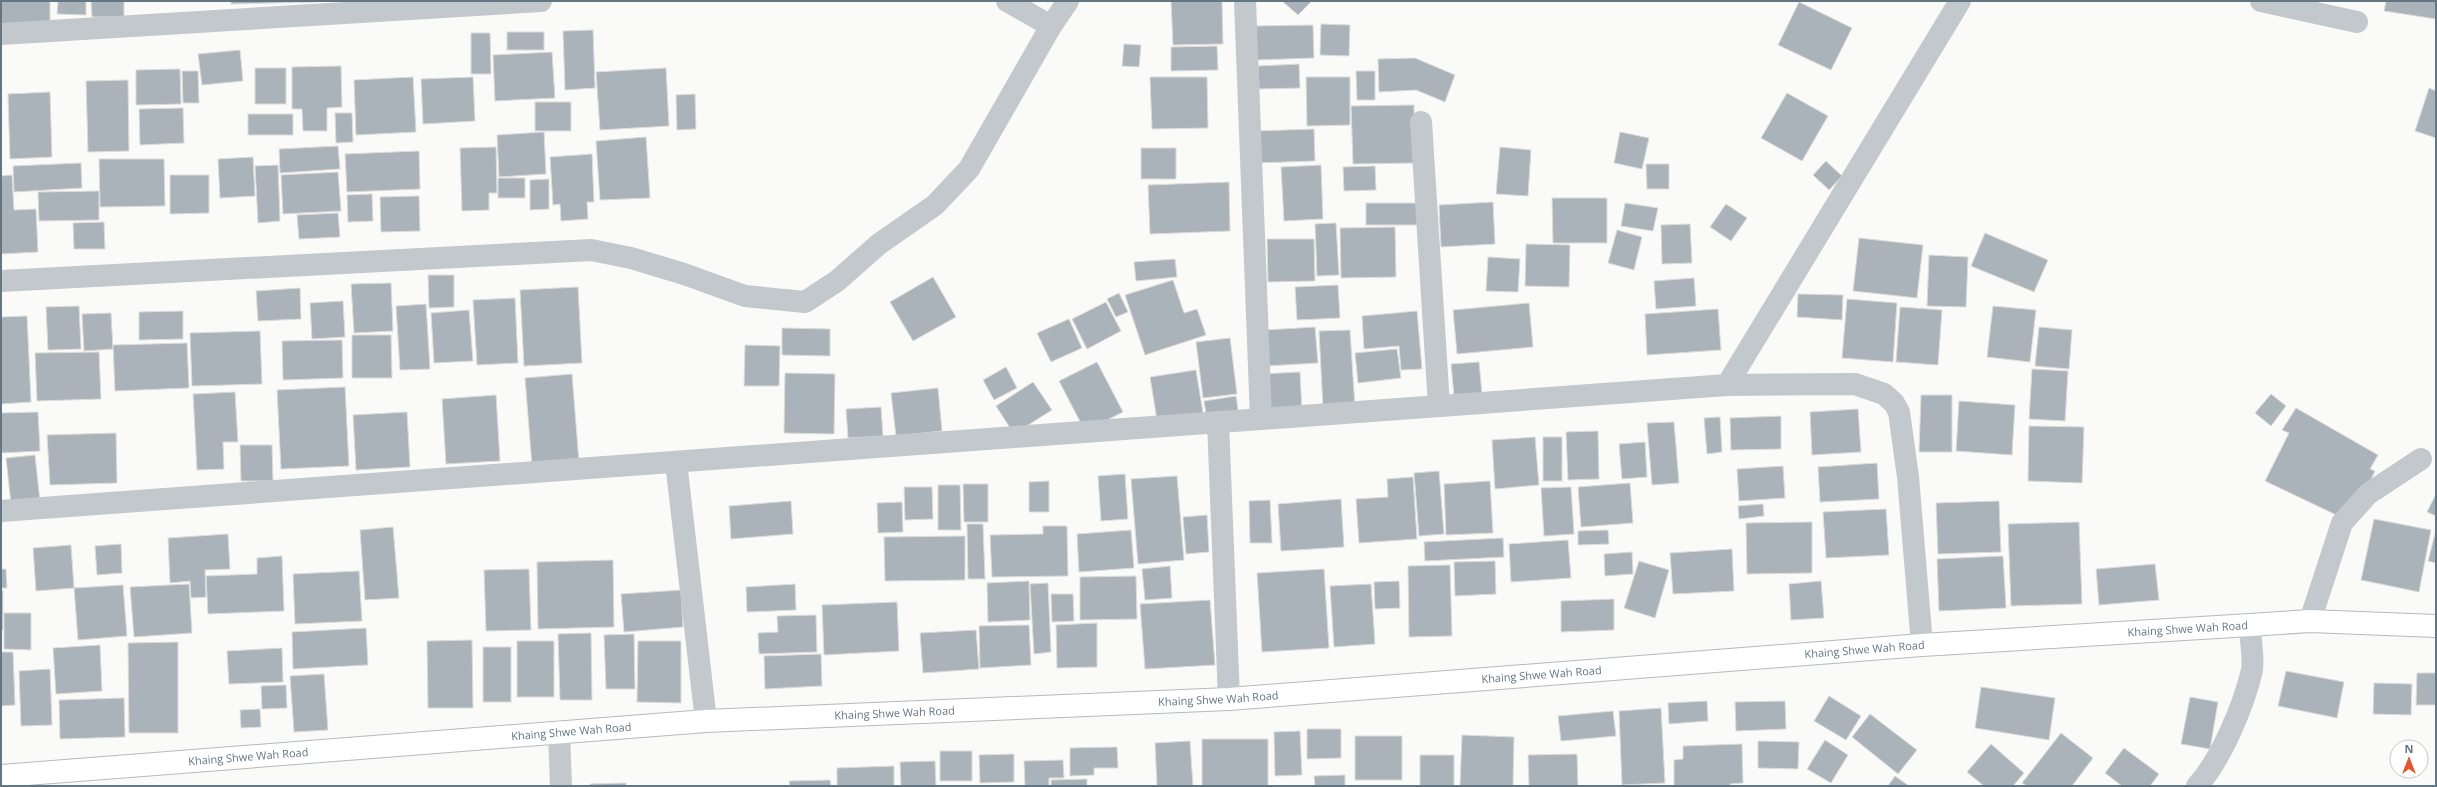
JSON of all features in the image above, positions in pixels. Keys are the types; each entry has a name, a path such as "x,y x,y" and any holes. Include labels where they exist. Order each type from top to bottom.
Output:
{"street":[{"path":"1,34 541,1"},
{"path":"1007,1 1051,26"},
{"path":"1,281 591,250 631,258 684,274 745,296 804,302 837,281 879,244 936,205 969,169 1051,26 1068,1"},
{"path":"1245,1 1261,419"},
{"path":"1726,385 1960,1"},
{"path":"2261,1 2357,22"},
{"path":"1421,122 1439,406"},
{"path":"1,511 1726,385 1855,384 1884,394 1900,412 1908,477 1922,646"},
{"path":"1218,422 1229,699"},
{"path":"2310,621 2342,523 2368,494 2421,459"},
{"path":"676,462 706,721"},
{"name":"Khaing Shwe Wah Road","path":"1,776 706,721 1229,699 1922,646 2250,624 2310,621 2436,626"},
{"path":"2197,786 2208,774 2232,727 2252,669 2250,624"},
{"path":"559,732 561,786"}],"building":[{"path":"1,1 50,1 50,26 1,27"},
{"path":"58,1 86,1 86,15 57,14"},
{"path":"91,1 124,1 124,17 92,17"},
{"path":"231,1 316,1 316,2 231,4"},
{"path":"1171,1 1222,1 1223,44 1173,45"},
{"path":"1282,1 1312,1 1298,15"},
{"path":"2386,1 2436,1 2436,19 2384,11"},
{"path":"1799,2 1852,28 1831,70 1778,45"},
{"path":"1321,24 1350,25 1349,56 1320,55"},
{"path":"1313,25 1314,58 1256,60 1254,26"},
{"path":"593,30 595,88 565,90 563,31"},
{"path":"507,32 544,32 544,50 507,50"},
{"path":"471,33 490,33 491,74 471,74"},
{"path":"1124,44 1141,45 1139,67 1122,66"},
{"path":"1217,46 1218,70 1171,71 1171,47"},
{"path":"240,50 243,81 202,85 198,54"},
{"path":"552,52 555,98 495,101 493,55"},
{"path":"1415,58 1455,75 1445,102 1416,90 1379,92 1378,59"},
{"path":"1299,64 1300,88 1259,89 1258,66"},
{"path":"341,66 342,107 327,108 327,131 303,131 302,109 292,109 292,67"},
{"path":"255,68 286,68 286,104 255,104"},
{"path":"666,68 669,126 600,130 596,72"},
{"path":"180,69 181,104 136,105 136,70"},
{"path":"182,71 198,71 199,103 183,103"},
{"path":"1356,71 1375,71 1375,100 1357,100"},
{"path":"413,77 416,132 356,135 354,80"},
{"path":"473,77 475,121 423,124 421,79"},
{"path":"1150,77 1207,77 1208,128 1152,129"},
{"path":"1306,77 1350,77 1350,125 1307,126"},
{"path":"128,80 129,151 88,152 86,81"},
{"path":"2429,88 2436,91 2436,138 2415,131"},
{"path":"50,92 52,157 10,159 8,94"},
{"path":"1787,93 1828,116 1802,161 1761,138"},
{"path":"695,94 696,129 677,130 676,95"},
{"path":"535,102 571,102 571,131 535,131"},
{"path":"1414,105 1415,163 1353,164 1351,106"},
{"path":"183,108 184,143 140,145 139,109"},
{"path":"335,113 352,113 353,142 336,143"},
{"path":"248,114 293,114 293,135 248,135"},
{"path":"1314,129 1315,161 1257,163 1256,131"},
{"path":"544,132 546,174 499,177 497,135"},
{"path":"1620,132 1649,138 1642,169 1614,163"},
{"path":"646,137 650,198 600,200 596,141"},
{"path":"338,146 340,169 280,173 279,149"},
{"path":"496,147 497,193 489,193 489,210 462,211 460,148"},
{"path":"1500,147 1531,150 1528,196 1496,194"},
{"path":"1141,148 1176,148 1176,179 1141,179"},
{"path":"419,151 420,189 347,192 345,154"},
{"path":"592,154 594,202 587,202 588,219 561,221 560,204 553,205 550,157"},
{"path":"253,157 255,196 220,198 218,159"},
{"path":"99,159 164,159 165,206 100,207"},
{"path":"1826,161 1842,176 1829,190 1813,175"},
{"path":"81,163 82,188 14,192 13,166"},
{"path":"1646,164 1669,164 1669,189 1647,189"},
{"path":"278,165 280,221 258,223 255,166"},
{"path":"1321,165 1323,219 1284,221 1281,167"},
{"path":"1375,166 1376,190 1344,191 1343,167"},
{"path":"338,172 341,211 283,214 281,175"},
{"path":"12,175 14,210 36,209 38,252 1,254 1,176"},
{"path":"170,175 209,175 209,213 170,214"},
{"path":"498,178 525,178 525,198 498,198"},
{"path":"549,179 549,209 530,210 530,180"},
{"path":"1229,182 1230,231 1150,234 1148,185"},
{"path":"99,191 99,220 39,221 38,192"},
{"path":"372,194 373,221 348,222 347,195"},
{"path":"419,196 420,231 381,232 380,197"},
{"path":"1552,198 1607,198 1607,243 1553,243"},
{"path":"1493,202 1495,244 1441,247 1439,205"},
{"path":"1366,203 1418,203 1418,225 1366,225"},
{"path":"1625,203 1658,208 1653,231 1621,226"},
{"path":"1726,204 1747,218 1731,241 1710,227"},
{"path":"338,213 340,237 299,239 297,215"},
{"path":"104,222 105,249 74,249 73,223"},
{"path":"1336,223 1339,275 1317,276 1315,224"},
{"path":"1690,224 1692,263 1662,264 1661,225"},
{"path":"1395,227 1396,277 1341,278 1340,228"},
{"path":"1617,230 1642,237 1634,270 1608,263"},
{"path":"1985,233 2048,260 2034,292 1971,266"},
{"path":"1859,238 1923,245 1917,298 1853,291"},
{"path":"1267,239 1314,239 1315,281 1268,282"},
{"path":"1526,244 1570,245 1569,287 1525,286"},
{"path":"1929,255 1968,257 1966,307 1927,306"},
{"path":"1488,257 1520,259 1518,292 1486,291"},
{"path":"1175,259 1177,277 1136,281 1134,262"},
{"path":"428,275 454,275 454,307 429,308"},
{"path":"933,277 956,317 913,341 890,302"},
{"path":"1694,278 1696,306 1656,309 1654,281"},
{"path":"1173,280 1184,313 1197,309 1206,335 1145,355 1125,295"},
{"path":"391,283 393,331 354,333 351,284"},
{"path":"1338,285 1340,318 1297,320 1295,287"},
{"path":"578,287 582,363 524,366 520,290"},
{"path":"300,288 301,319 258,321 256,291"},
{"path":"1119,293 1128,312 1116,317 1107,299"},
{"path":"1798,294 1843,295 1842,320 1797,317"},
{"path":"515,298 518,363 477,365 473,300"},
{"path":"1847,299 1897,303 1893,362 1842,358"},
{"path":"343,301 345,337 312,339 310,303"},
{"path":"1106,302 1121,331 1087,349 1072,319"},
{"path":"1529,303 1533,347 1457,354 1453,310"},
{"path":"426,304 430,369 400,370 396,306"},
{"path":"79,306 81,349 48,350 46,307"},
{"path":"1993,306 2036,310 2030,362 1987,357"},
{"path":"1900,307 1942,310 1938,365 1896,362"},
{"path":"1718,309 1721,350 1647,355 1645,314"},
{"path":"469,310 473,361 434,363 431,313"},
{"path":"183,311 183,339 139,340 139,312"},
{"path":"1417,311 1422,369 1401,370 1399,346 1364,349 1362,316"},
{"path":"111,313 113,349 84,351 82,314"},
{"path":"27,316 31,402 1,404 1,317"},
{"path":"1069,319 1082,348 1051,362 1037,333"},
{"path":"1315,327 1318,363 1267,366 1265,330"},
{"path":"2039,327 2072,330 2069,369 2035,366"},
{"path":"782,328 830,329 830,356 782,355"},
{"path":"1350,330 1355,408 1323,409 1319,331"},
{"path":"260,331 262,384 192,386 190,333"},
{"path":"352,335 391,335 392,378 352,378"},
{"path":"1230,338 1237,394 1203,398 1196,342"},
{"path":"342,340 343,378 283,380 282,341"},
{"path":"187,343 189,388 115,391 113,345"},
{"path":"745,345 780,346 779,386 744,386"},
{"path":"1397,349 1401,378 1358,383 1355,353"},
{"path":"99,352 101,399 37,401 35,353"},
{"path":"1097,362 1123,412 1085,431 1059,381"},
{"path":"1479,362 1482,394 1454,396 1451,364"},
{"path":"1006,367 1017,388 994,400 983,380"},
{"path":"2032,369 2068,371 2065,421 2029,419"},
{"path":"1196,370 1203,413 1157,420 1150,377"},
{"path":"1300,372 1302,412 1264,414 1262,374"},
{"path":"785,373 835,374 834,434 784,433"},
{"path":"572,374 579,462 532,466 525,378"},
{"path":"1033,382 1052,410 1014,434 996,406"},
{"path":"345,387 349,466 281,469 277,390"},
{"path":"938,388 942,431 896,436 891,393"},
{"path":"235,392 238,442 223,442 224,469 197,470 193,394"},
{"path":"2271,394 2286,406 2271,426 2255,413"},
{"path":"496,395 500,461 446,464 442,399"},
{"path":"1921,395 1952,395 1952,452 1919,452"},
{"path":"1236,396 1239,416 1207,420 1204,401"},
{"path":"1959,401 2015,405 2012,455 1956,451"},
{"path":"881,407 883,436 848,438 846,409"},
{"path":"2296,408 2378,455 2370,469 2375,471 2351,522 2265,481 2289,433 2282,430"},
{"path":"1858,409 1861,452 1812,455 1810,412"},
{"path":"38,412 40,451 1,453 1,413"},
{"path":"407,412 410,467 356,470 353,415"},
{"path":"1781,416 1781,449 1731,450 1730,418"},
{"path":"1720,417 1722,452 1707,454 1704,418"},
{"path":"1674,422 1679,483 1652,485 1647,423"},
{"path":"2029,426 2084,427 2082,483 2028,481"},
{"path":"1598,431 1599,479 1568,480 1566,432"},
{"path":"116,433 117,483 50,485 47,435"},
{"path":"1535,437 1539,485 1495,489 1492,440"},
{"path":"1543,437 1562,437 1562,481 1543,481"},
{"path":"1645,442 1647,477 1622,479 1619,444"},
{"path":"240,445 272,445 273,481 241,481"},
{"path":"35,455 40,501 11,504 6,458"},
{"path":"1877,463 1879,499 1820,502 1818,467"},
{"path":"1783,466 1785,498 1739,501 1737,469"},
{"path":"1439,471 1444,534 1419,536 1414,473"},
{"path":"1125,474 1128,519 1101,521 1098,476"},
{"path":"1177,476 1184,560 1138,564 1131,479"},
{"path":"1413,477 1417,539 1359,543 1356,499 1388,497 1387,479"},
{"path":"1049,481 1049,512 1029,512 1029,482"},
{"path":"1490,481 1493,533 1446,535 1444,484"},
{"path":"1630,483 1633,523 1581,527 1578,487"},
{"path":"963,484 988,484 988,522 964,522"},
{"path":"938,485 960,485 961,530 938,530"},
{"path":"904,487 932,487 933,519 905,520"},
{"path":"1571,487 1574,534 1544,536 1541,488"},
{"path":"2436,494 2436,516 2427,512"},
{"path":"1341,499 1344,547 1281,551 1278,504"},
{"path":"1270,500 1272,543 1250,543 1249,501"},
{"path":"791,501 793,534 731,539 729,506"},
{"path":"1999,501 2001,552 1938,554 1936,503"},
{"path":"902,502 903,532 878,533 877,503"},
{"path":"1763,504 1764,516 1739,519 1738,506"},
{"path":"1886,509 1889,555 1826,558 1823,512"},
{"path":"1207,515 1209,552 1186,554 1183,517"},
{"path":"2374,519 2431,530 2419,592 2361,580"},
{"path":"1812,522 1812,573 1747,574 1746,523"},
{"path":"2079,522 2082,604 2011,606 2008,524"},
{"path":"967,524 983,524 985,579 968,579"},
{"path":"1043,526 1067,526 1068,576 992,577 990,535 1043,534"},
{"path":"393,527 399,598 365,600 360,530"},
{"path":"1131,530 1134,568 1079,572 1077,534"},
{"path":"1608,530 1609,544 1578,545 1578,531"},
{"path":"228,534 230,569 205,570 206,597 191,598 190,581 170,583 168,538"},
{"path":"2435,534 2436,535 2436,563 2428,561"},
{"path":"965,536 965,580 885,581 884,537"},
{"path":"1503,538 1504,557 1425,561 1424,542"},
{"path":"1568,540 1571,578 1511,582 1509,544"},
{"path":"121,544 122,573 97,575 95,546"},
{"path":"71,545 74,588 36,591 33,548"},
{"path":"1732,549 1734,591 1673,594 1670,553"},
{"path":"1632,552 1633,574 1605,576 1604,554"},
{"path":"282,556 284,611 208,614 206,576 257,574 257,558"},
{"path":"2003,556 2006,608 1939,611 1937,559"},
{"path":"613,560 614,627 538,629 537,562"},
{"path":"1495,561 1496,594 1455,596 1454,562"},
{"path":"1639,561 1669,570 1655,618 1624,608"},
{"path":"2155,564 2159,600 2099,605 2096,569"},
{"path":"1450,565 1452,636 1409,637 1408,566"},
{"path":"1170,566 1172,598 1145,600 1142,569"},
{"path":"1,569 6,569 7,588 1,588"},
{"path":"529,569 531,630 486,631 484,570"},
{"path":"1324,569 1329,648 1262,652 1257,573"},
{"path":"359,571 362,621 295,624 293,574"},
{"path":"1136,576 1137,619 1080,620 1080,577"},
{"path":"1029,581 1030,620 988,622 987,583"},
{"path":"1399,581 1400,608 1375,609 1374,582"},
{"path":"1821,581 1824,618 1791,620 1789,584"},
{"path":"1048,583 1051,652 1034,654 1030,584"},
{"path":"189,584 192,633 134,637 130,587"},
{"path":"795,584 796,610 747,612 746,587"},
{"path":"1371,584 1375,644 1334,647 1330,586"},
{"path":"123,585 127,636 78,640 74,588"},
{"path":"681,590 683,627 624,632 621,594"},
{"path":"1,591 3,591 3,630 1,630"},
{"path":"1051,594 1073,594 1074,621 1052,622"},
{"path":"1614,599 1614,630 1561,632 1561,601"},
{"path":"1210,600 1215,665 1145,669 1140,604"},
{"path":"897,602 899,651 824,655 822,605"},
{"path":"4,613 31,613 31,650 4,649"},
{"path":"816,615 817,652 759,654 758,633 778,632 777,616"},
{"path":"1097,623 1097,667 1057,668 1056,625"},
{"path":"1029,625 1031,665 980,668 979,626"},
{"path":"366,628 368,665 293,669 292,632"},
{"path":"976,630 979,669 923,673 920,633"},
{"path":"591,633 592,700 560,700 558,634"},
{"path":"634,634 635,689 606,689 604,635"},
{"path":"472,640 473,708 428,708 427,641"},
{"path":"517,641 554,641 554,697 517,697"},
{"path":"638,641 681,641 681,703 637,702"},
{"path":"178,642 178,733 129,733 128,643"},
{"path":"100,645 102,691 56,694 53,648"},
{"path":"483,647 511,647 511,702 483,702"},
{"path":"282,648 283,682 229,684 227,651"},
{"path":"1,652 13,652 15,705 1,706"},
{"path":"821,654 822,686 765,689 764,656"},
{"path":"50,669 52,725 21,726 19,671"},
{"path":"2286,671 2344,682 2337,718 2278,706"},
{"path":"2417,673 2436,673 2436,705 2416,705"},
{"path":"324,674 328,730 294,732 290,676"},
{"path":"2374,683 2412,684 2411,715 2373,714"},
{"path":"286,685 287,708 262,709 261,686"},
{"path":"1981,687 2055,698 2049,740 1975,728"},
{"path":"1829,696 1861,716 1846,740 1814,721"},
{"path":"2190,697 2218,702 2210,749 2181,744"},
{"path":"124,698 125,737 60,739 59,700"},
{"path":"1707,701 1708,721 1669,724 1668,703"},
{"path":"1785,701 1786,729 1736,731 1735,702"},
{"path":"1661,708 1665,783 1622,785 1619,711"},
{"path":"260,709 261,727 241,728 240,710"},
{"path":"1613,711 1616,736 1561,741 1558,716"},
{"path":"1870,714 1917,750 1898,774 1852,737"},
{"path":"1307,729 1341,729 1341,758 1307,759"},
{"path":"1300,731 1302,775 1275,776 1274,732"},
{"path":"2061,733 2093,758 2072,786 2027,786 2022,783"},
{"path":"1462,735 1514,737 1513,786 1460,786"},
{"path":"1355,736 1402,736 1402,780 1355,780"},
{"path":"1202,739 1268,739 1268,786 1202,786"},
{"path":"1825,740 1848,755 1831,783 1807,769"},
{"path":"1190,741 1193,786 1157,786 1155,743"},
{"path":"1758,741 1799,742 1798,769 1758,768"},
{"path":"1742,744 1743,783 1730,784 1730,786 1674,786 1674,760 1683,759 1683,746"},
{"path":"1991,744 2024,773 2013,786 1984,786 1967,772"},
{"path":"1117,747 1118,768 1094,768 1094,775 1070,776 1070,748"},
{"path":"2124,748 2159,774 2150,786 2122,786 2105,773"},
{"path":"940,751 972,751 972,781 940,781"},
{"path":"1014,754 1014,782 980,783 979,755"},
{"path":"1577,754 1578,786 1529,786 1528,755"},
{"path":"1420,755 1454,755 1454,786 1420,786"},
{"path":"1063,760 1064,778 1049,778 1049,786 1025,786 1024,761"},
{"path":"935,761 936,786 901,786 900,762"},
{"path":"894,766 894,786 837,786 837,768"},
{"path":"1345,775 1345,786 1315,786 1314,776"},
{"path":"1895,776 1909,786 1888,786"},
{"path":"1087,779 1087,786 1051,786 1051,780"},
{"path":"830,780 831,786 790,786 789,781"},
{"path":"626,783 626,786 590,786 590,784"}]}
